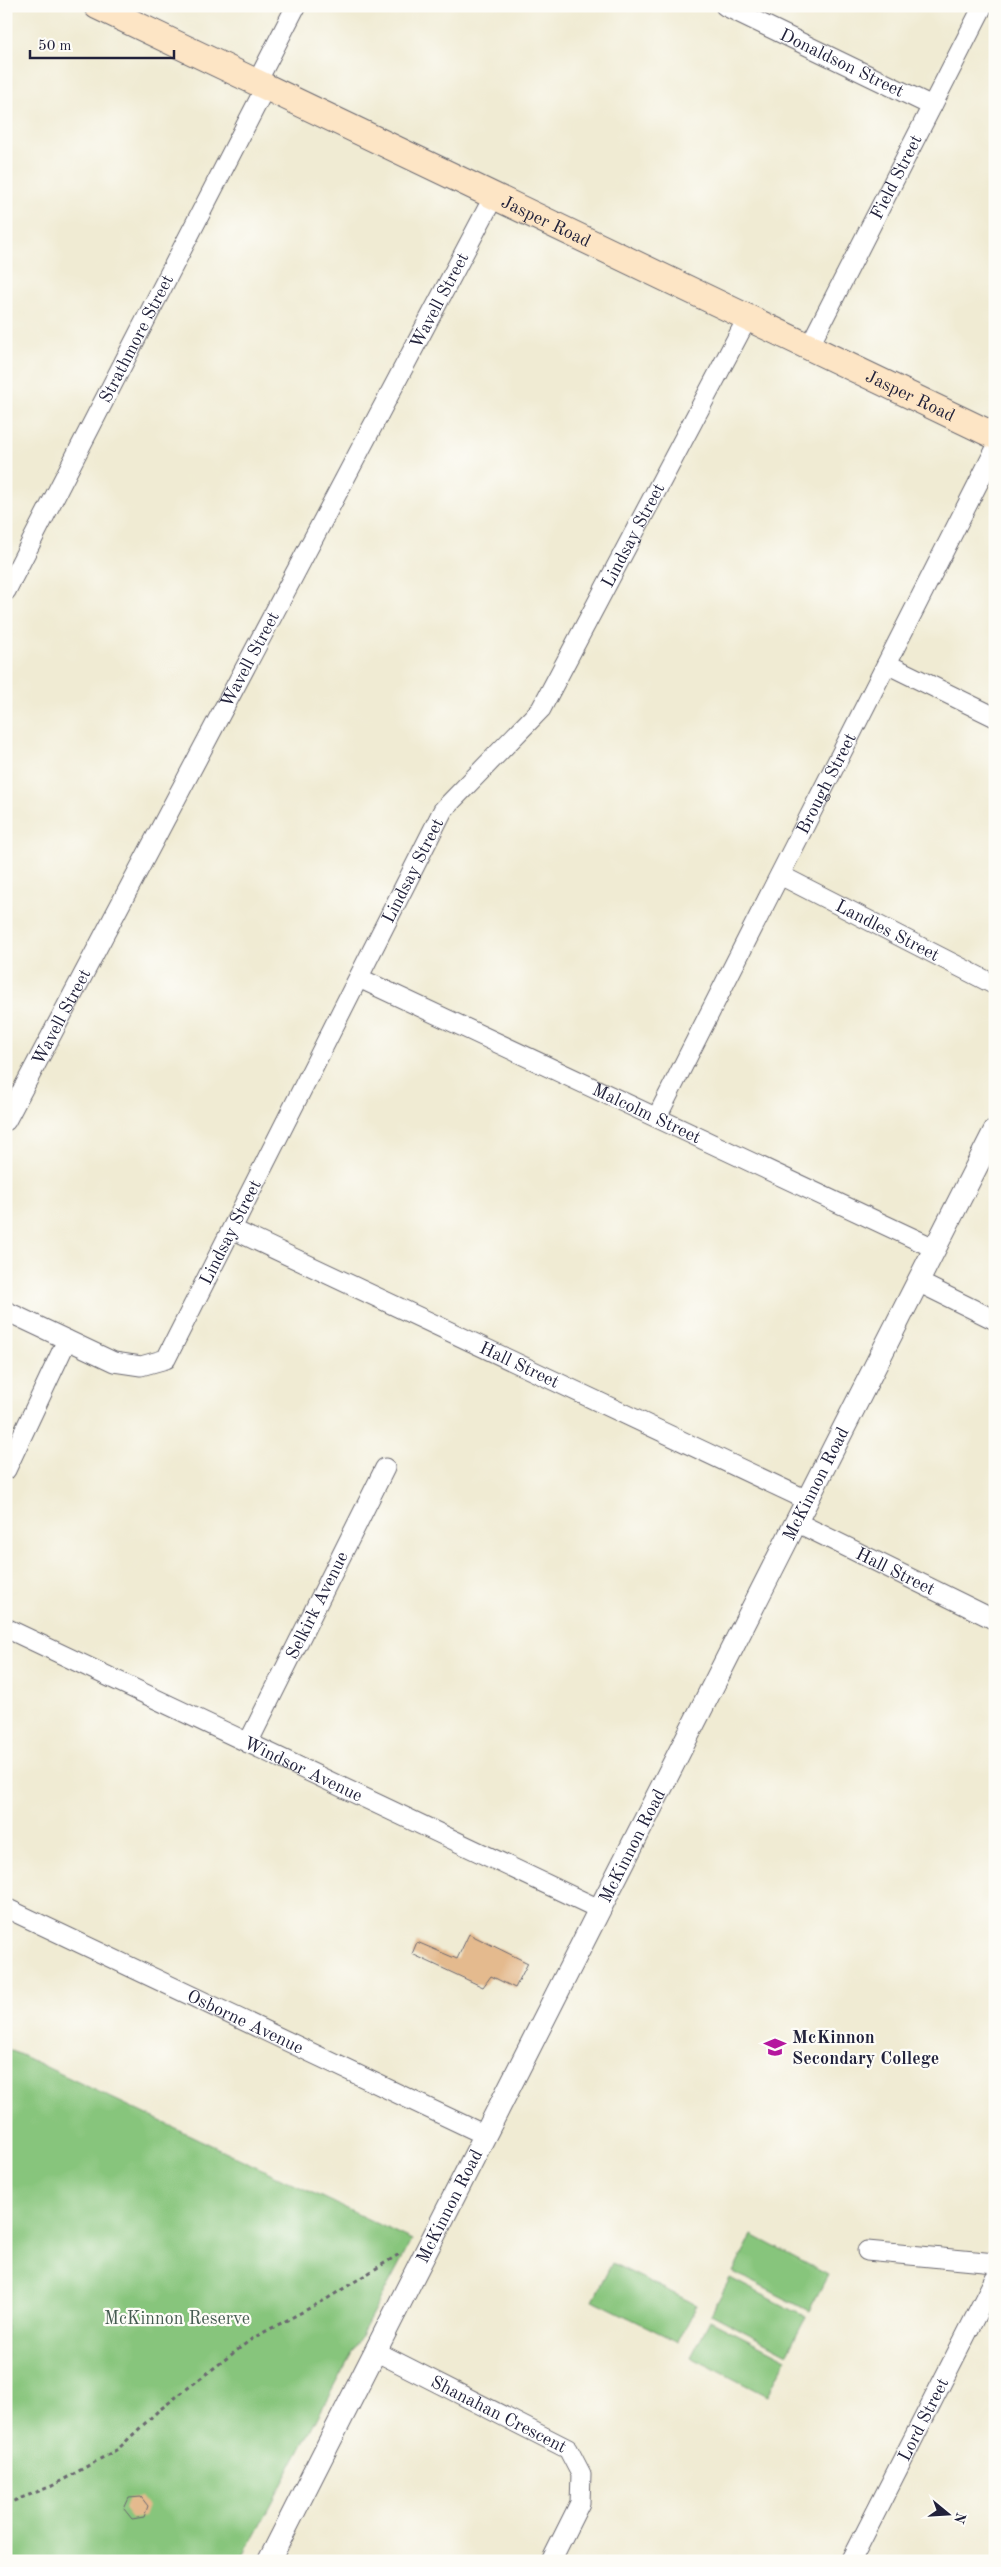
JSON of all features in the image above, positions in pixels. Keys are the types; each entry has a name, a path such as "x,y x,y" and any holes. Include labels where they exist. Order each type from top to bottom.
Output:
{"main road":[{"name":"Jasper Road","path":"98,6 995,436"}],"street":[{"name":"Strathmore Street","path":"6,591 261,84 296,6"},
{"name":"Donaldson Street","path":"725,6 932,106"},
{"name":"Field Street","path":"809,347 983,6"},
{"name":"Wavell Street","path":"6,1121 494,196"},
{"name":"Lindsay Street","path":"6,1311 114,1362 140,1366 166,1359 443,810 541,709 748,317"},
{"name":"Brough Street","path":"657,1118 995,450"},
{"path":"887,664 995,717"},
{"name":"Landles Street","path":"780,875 995,985"},
{"name":"Malcolm Street","path":"359,978 934,1248"},
{"name":"McKinnon Road","path":"269,2561 995,1130"},
{"name":"Hall Street","path":"232,1229 807,1500"},
{"path":"918,1282 995,1320"},
{"path":"6,1470 67,1340"},
{"name":"Selkirk Avenue","path":"248,1742 385,1468"},
{"name":"Hall Street","path":"796,1522 995,1620"},
{"name":"Windsor Avenue","path":"6,1628 599,1909"},
{"name":"Osborne Avenue","path":"6,1908 485,2134"},
{"path":"867,2251 995,2263"},
{"name":"Lord Street","path":"851,2561 995,2278"},
{"name":"Shanahan Crescent","path":"375,2351 568,2449 581,2474 580,2503 551,2561"}],"path":[{"path":"6,2504 52,2486 118,2449 158,2411 253,2338 325,2300 403,2252"}],"green space":[{"name":"McKinnon Reserve","path":"6,2048 412,2240 241,2561 10,2561 6,2559"},
{"path":"752,2235 828,2275 809,2311 733,2272"},
{"path":"612,2263 697,2305 678,2342 593,2300"},
{"path":"730,2278 806,2317 787,2354 711,2314"},
{"path":"710,2320 786,2359 767,2396 691,2357"}],"building":[{"path":"469,1934 528,1963 515,1988 491,1976 483,1987 412,1954 417,1942 457,1959"},
{"path":"141,2497 148,2506 144,2517 132,2519 124,2509 129,2498"}],"place":[{"name":"McKinnon Secondary College","path":"775,2047"}]}
